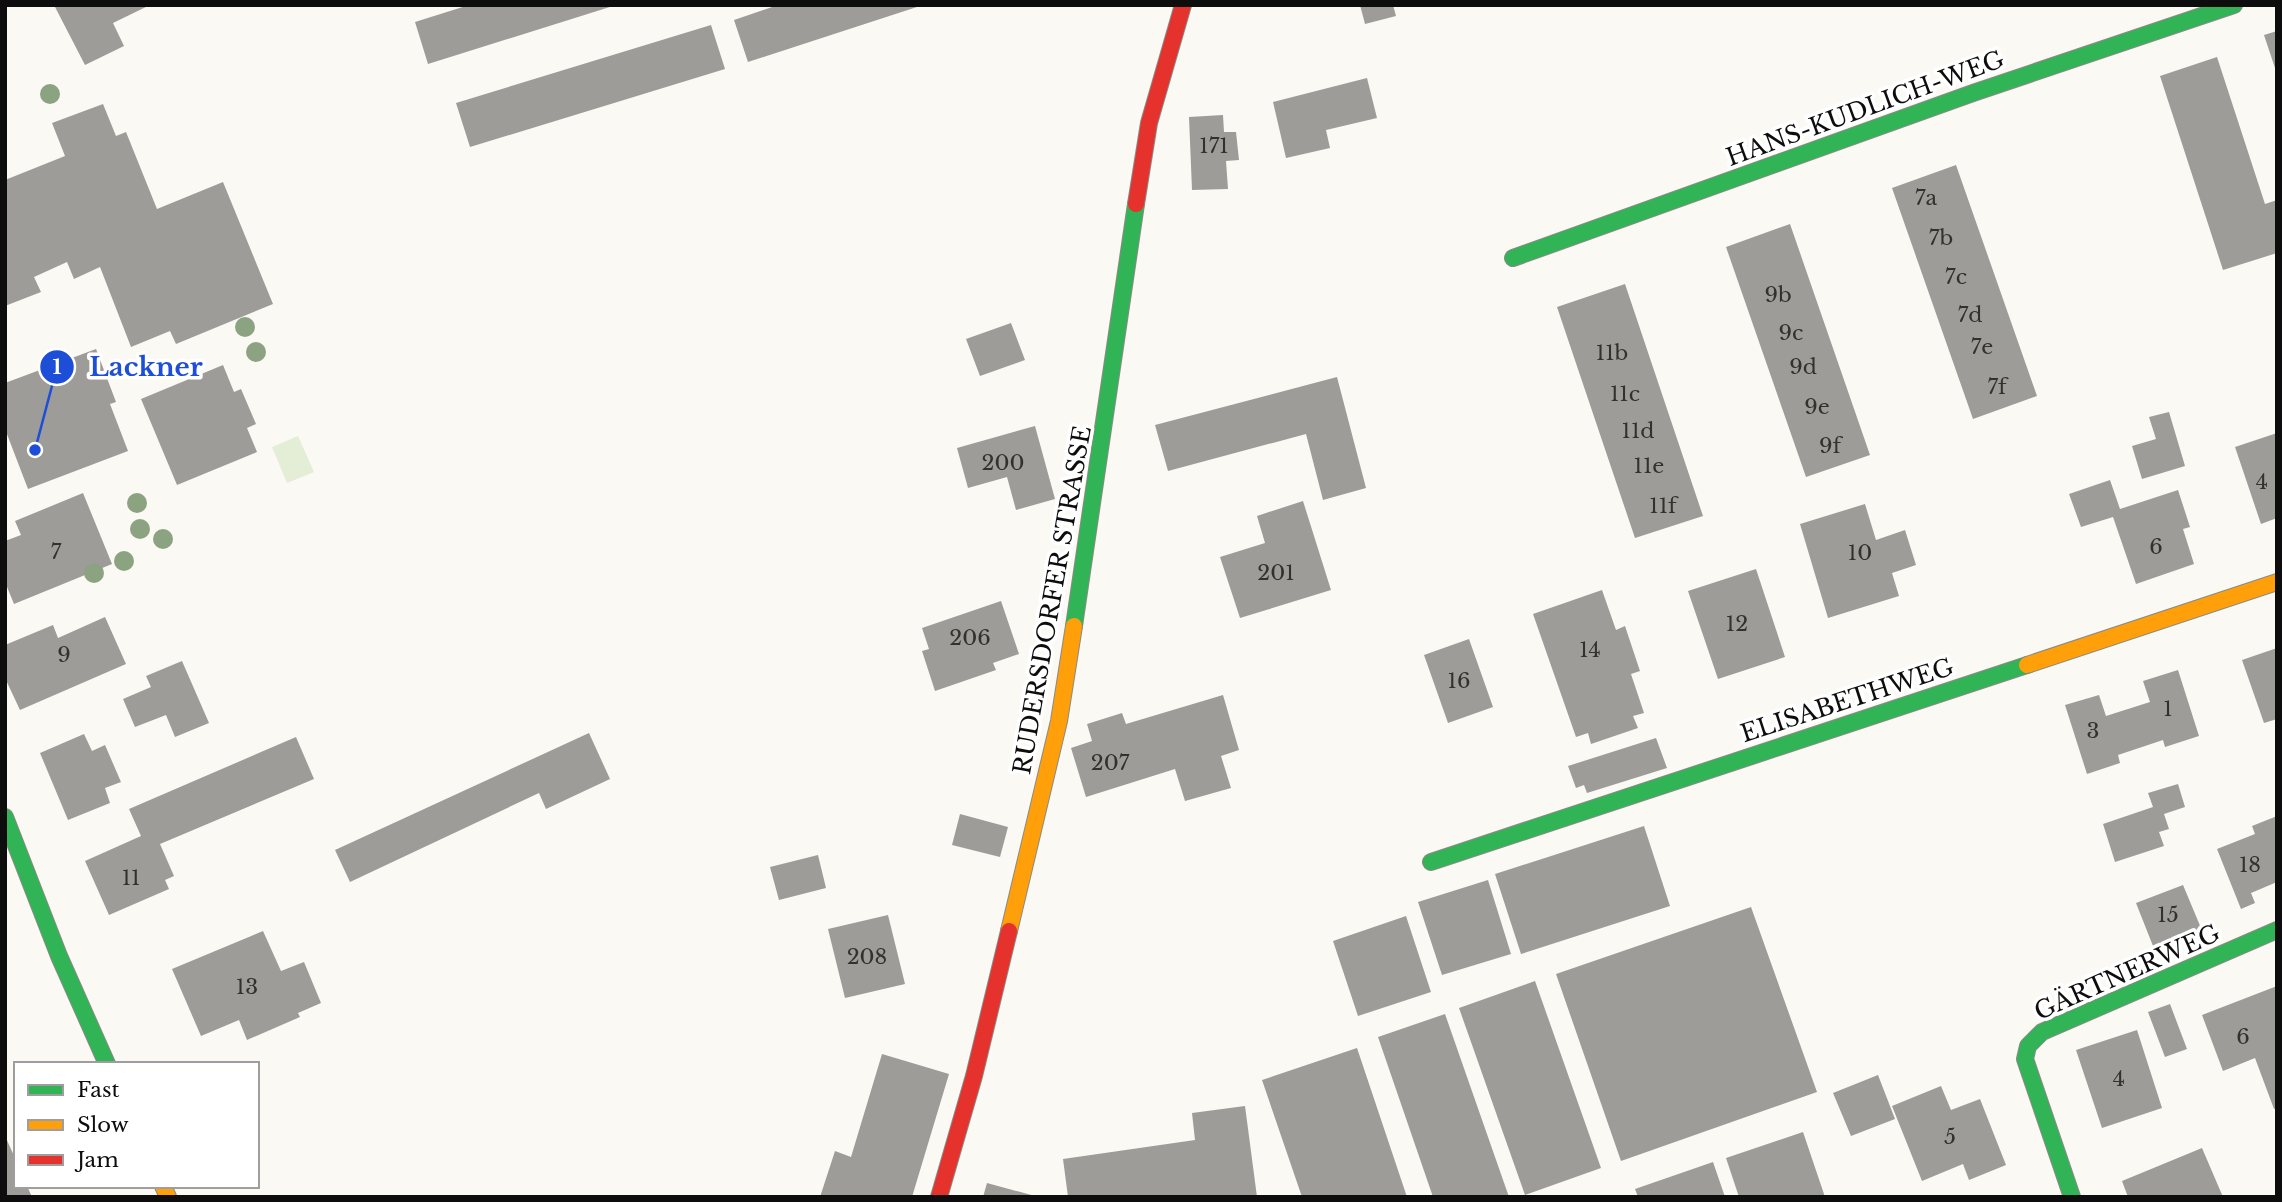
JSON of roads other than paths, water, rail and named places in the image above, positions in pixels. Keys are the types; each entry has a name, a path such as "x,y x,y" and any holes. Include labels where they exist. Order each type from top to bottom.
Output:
{"street":[{"name":"RUDERSDORFER STRASSE","path":"939,1197 974,1076 1059,721 1110,390 1124,274 1149,123 1183,5"},
{"name":"HANS-KUDLICH-WEG","path":"1513,258 1973,93 2234,5"},
{"name":"ELISABETHWEG","path":"1431,862 2277,582"},
{"path":"5,817 59,956 106,1062"},
{"name":"GÄRTNERWEG","path":"2072,1197 2025,1059 2028,1046 2042,1032 2277,930"}],"place":[{"name":"Lackner","path":"35,450"}]}
